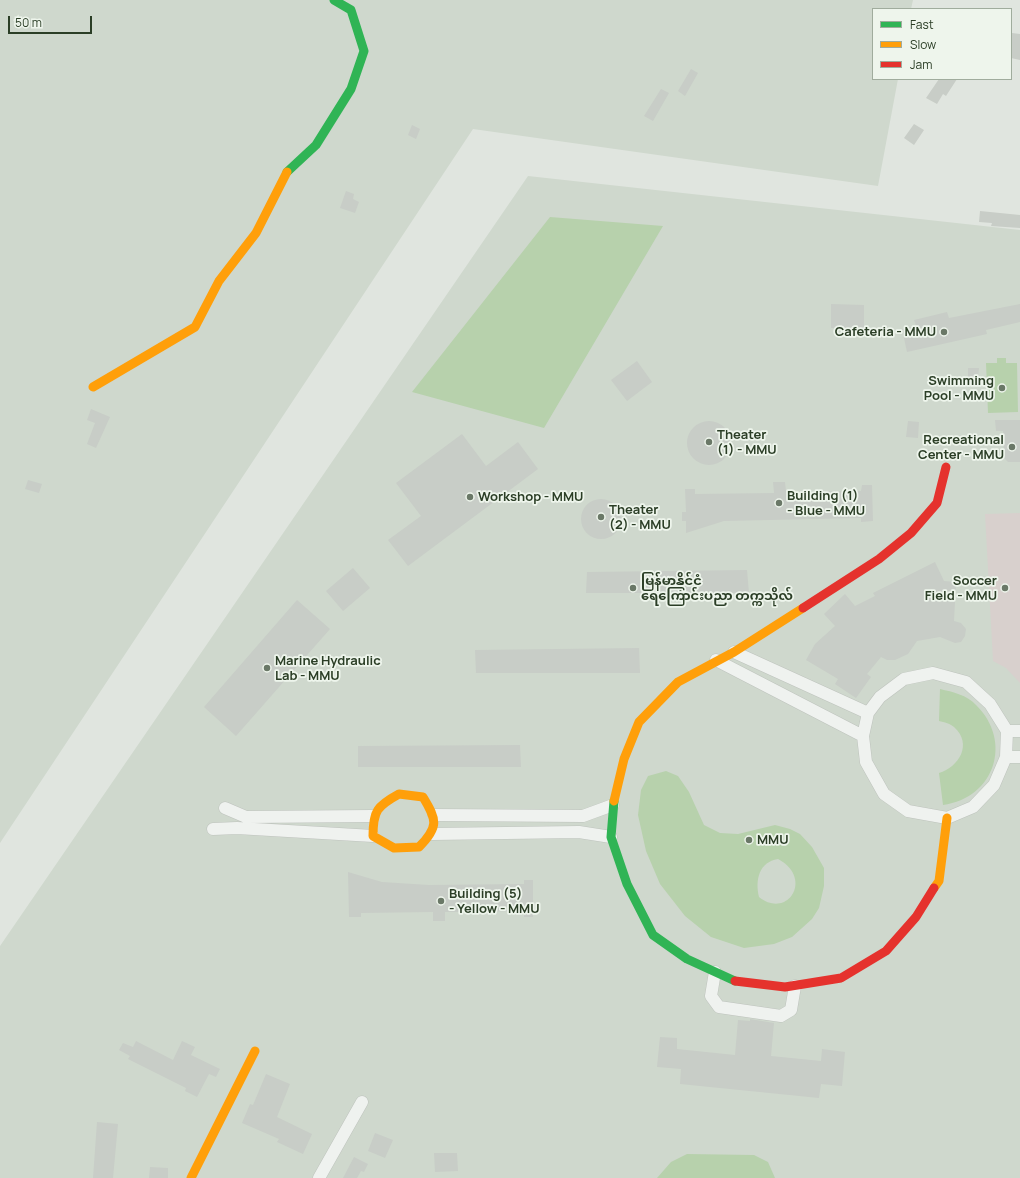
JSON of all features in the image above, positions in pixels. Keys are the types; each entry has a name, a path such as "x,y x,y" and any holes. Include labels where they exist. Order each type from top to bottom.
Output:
{"street":[{"path":"93,387 195,327 219,281 256,233 286,174 316,145 351,89 364,52 350,10 334,0"},
{"path":"946,467 937,503 911,533 879,559 734,652 716,660 678,682 639,722 624,759 613,805 610,837 627,884 653,935 687,959 737,982 785,987 841,978 886,951 916,917 939,880 947,818"},
{"path":"734,652 868,713"},
{"path":"716,660 863,736"},
{"path":"933,673 966,682 990,704 1007,731 1006,757 994,785 973,807 947,818 908,811 884,794 866,762 863,736 868,713 880,697 904,679 933,673"},
{"path":"1007,731 1020,731"},
{"path":"1006,757 1020,757"},
{"path":"213,829 237,828 373,836 394,848 419,847 432,834 434,815 423,797 399,794 382,803 373,816 373,836"},
{"path":"434,815 583,816 613,805"},
{"path":"225,808 246,817 373,816"},
{"path":"432,834 580,832 610,837"},
{"path":"715,972 711,996 719,1007 751,1013 780,1016 791,1010 795,986"},
{"path":"192,1178 255,1051"},
{"path":"319,1178 362,1102"}],"shaded area":[{"path":"0,0 913,0 911,8 872,8 872,80 898,80 878,186 473,129 0,843"},
{"name":"မြန်မာနိုင်ငံ ရေကြောင်းပညာ တက္ကသိုလ်","path":"528,176 1020,230 1020,1178 0,1178 0,946"},
{"path":"550,217 663,226 544,428 412,392"},
{"name":"Swimming Pool - MMU","path":"997,358 1006,358 1006,363 1017,363 1018,412 988,413 986,363 997,363"},
{"name":"Soccer Field - MMU","path":"1020,513 1020,683 1006,668 993,661 985,514"},
{"path":"940,689 964,696 976,705 987,719 994,735 996,751 993,766 986,780 975,791 961,800 943,805 939,773 952,766 958,760 963,747 960,734 954,727 939,721"},
{"path":"666,771 678,776 689,792 704,825 720,833 738,834 775,825 790,829 800,834 812,847 824,868 824,886 819,908 812,919 792,937 774,944 744,948 711,937 685,916 660,884 646,851 638,815 641,790 648,776","holes":["778,859 789,867 794,876 795,885 793,894 787,900 779,903 770,903 759,897 758,878 766,864"]},
{"path":"687,1154 754,1155 768,1162 775,1178 657,1178 671,1162"}],"building":[{"path":"1012,33 1020,34 1020,60 1012,58"},
{"path":"691,69 698,73 685,96 678,91"},
{"path":"938,80 956,80 946,96 943,94 937,104 926,98"},
{"path":"661,89 669,93 653,121 644,116"},
{"path":"914,124 924,130 914,145 904,138"},
{"path":"412,125 420,129 416,139 408,135"},
{"path":"346,191 354,194 353,199 359,202 355,213 340,208"},
{"path":"980,211 1020,215 1020,228 991,226 992,223 979,222"},
{"path":"831,304 864,305 864,329 831,328"},
{"name":"Cafeteria - MMU","path":"1020,304 1020,322 986,330 987,334 907,352 902,329 916,326 914,320 947,312 949,318"},
{"path":"637,361 652,382 627,401 611,380"},
{"path":"968,368 979,368 978,379 968,379"},
{"path":"91,409 110,417 96,448 87,444 95,423 87,420"},
{"path":"995,420 1020,420 1020,462 1008,462 1004,458 1003,431 996,431"},
{"name":"Theater (1) - MMU","path":"709,421 721,425 727,431 731,443 727,455 721,461 709,465 697,461 691,455 687,443 691,431 697,425"},
{"path":"908,421 919,422 918,438 906,437"},
{"name":"Workshop - MMU","path":"462,434 486,466 518,442 538,469 408,566 388,540 421,516 396,483"},
{"path":"28,480 42,484 39,493 25,489"},
{"name":"Building (1) - Blue - MMU","path":"773,482 785,482 786,492 861,491 862,485 872,485 873,521 861,522 861,518 724,521 686,533 686,521 682,521 682,512 686,512 685,489 695,489 695,494 774,493"},
{"name":"Theater (2) - MMU","path":"601,499 612,502 618,508 621,519 618,530 612,536 601,539 590,536 584,530 581,519 584,508 590,502"},
{"path":"935,562 944,581 956,582 954,621 961,623 966,629 965,636 961,642 955,643 940,637 917,641 908,654 895,660 887,660 881,657 867,674 871,677 856,698 835,684 838,679 806,660 815,644 835,626 824,614 845,594 855,606 875,596 873,593"},
{"path":"353,568 370,588 343,611 326,591"},
{"path":"747,570 749,593 586,593 587,572"},
{"name":"Marine Hydraulic Lab - MMU","path":"297,600 330,629 236,736 204,707"},
{"path":"639,648 640,673 476,673 475,650"},
{"path":"520,745 521,767 358,767 358,746"},
{"name":"Building (5) - Yellow - MMU","path":"348,872 382,882 429,885 524,884 524,880 533,880 533,917 524,917 524,911 445,912 445,921 433,921 433,912 361,913 361,917 349,917"},
{"path":"750,1019 774,1023 771,1056 821,1061 822,1049 845,1052 842,1086 821,1084 819,1098 680,1084 681,1069 657,1067 660,1037 677,1038 677,1049 735,1055 738,1020 750,1021"},
{"path":"136,1041 173,1060 182,1041 195,1047 191,1055 220,1069 216,1077 209,1074 197,1097 185,1091 186,1088 128,1059 130,1056 119,1050 123,1043 133,1047"},
{"path":"266,1074 290,1084 277,1117 312,1134 303,1154 277,1142 279,1139 242,1123 250,1104 253,1105"},
{"path":"97,1122 118,1124 113,1178 93,1178"},
{"path":"375,1133 393,1140 385,1158 368,1151"},
{"path":"434,1153 457,1153 458,1171 435,1172"},
{"path":"354,1157 368,1164 364,1172 361,1171 357,1178 343,1178"},
{"path":"150,1167 168,1168 168,1178 149,1178"}],"traffic: fast":[{"path":"287,172 316,145 351,89 364,51 351,10 334,0"},
{"path":"614,801 611,837 627,884 653,935 687,959 735,981"}],"traffic: slow":[{"path":"93,387 195,327 219,281 256,233 287,172"},
{"path":"614,801 624,759 639,722 678,682 734,652 803,608"},
{"path":"399,794 423,797 431,812 434,823 433,828 419,847 394,848 373,836 375,815 378,810 386,802 399,794"},
{"path":"934,888 939,881 947,818"},
{"path":"191,1178 255,1051"}],"traffic: jam":[{"path":"803,608 879,559 911,533 937,503 946,467"},
{"path":"735,981 785,987 841,978 886,951 916,917 934,888"}],"place":[{"name":"Cafeteria - MMU","path":"944,332"},
{"name":"Swimming Pool - MMU","path":"1002,388"},
{"name":"Theater (1) - MMU","path":"709,442"},
{"name":"Recreational Center - MMU","path":"1012,447"},
{"name":"Workshop - MMU","path":"470,497"},
{"name":"Building (1) - Blue - MMU","path":"779,503"},
{"name":"Theater (2) - MMU","path":"601,517"},
{"name":"မြန်မာနိုင်ငံ ရေကြောင်းပညာ တက္ကသိုလ်","path":"633,588"},
{"name":"Soccer Field - MMU","path":"1005,588"},
{"name":"Marine Hydraulic Lab - MMU","path":"267,668"},
{"name":"MMU","path":"749,840"},
{"name":"Building (5) - Yellow - MMU","path":"441,901"}]}
